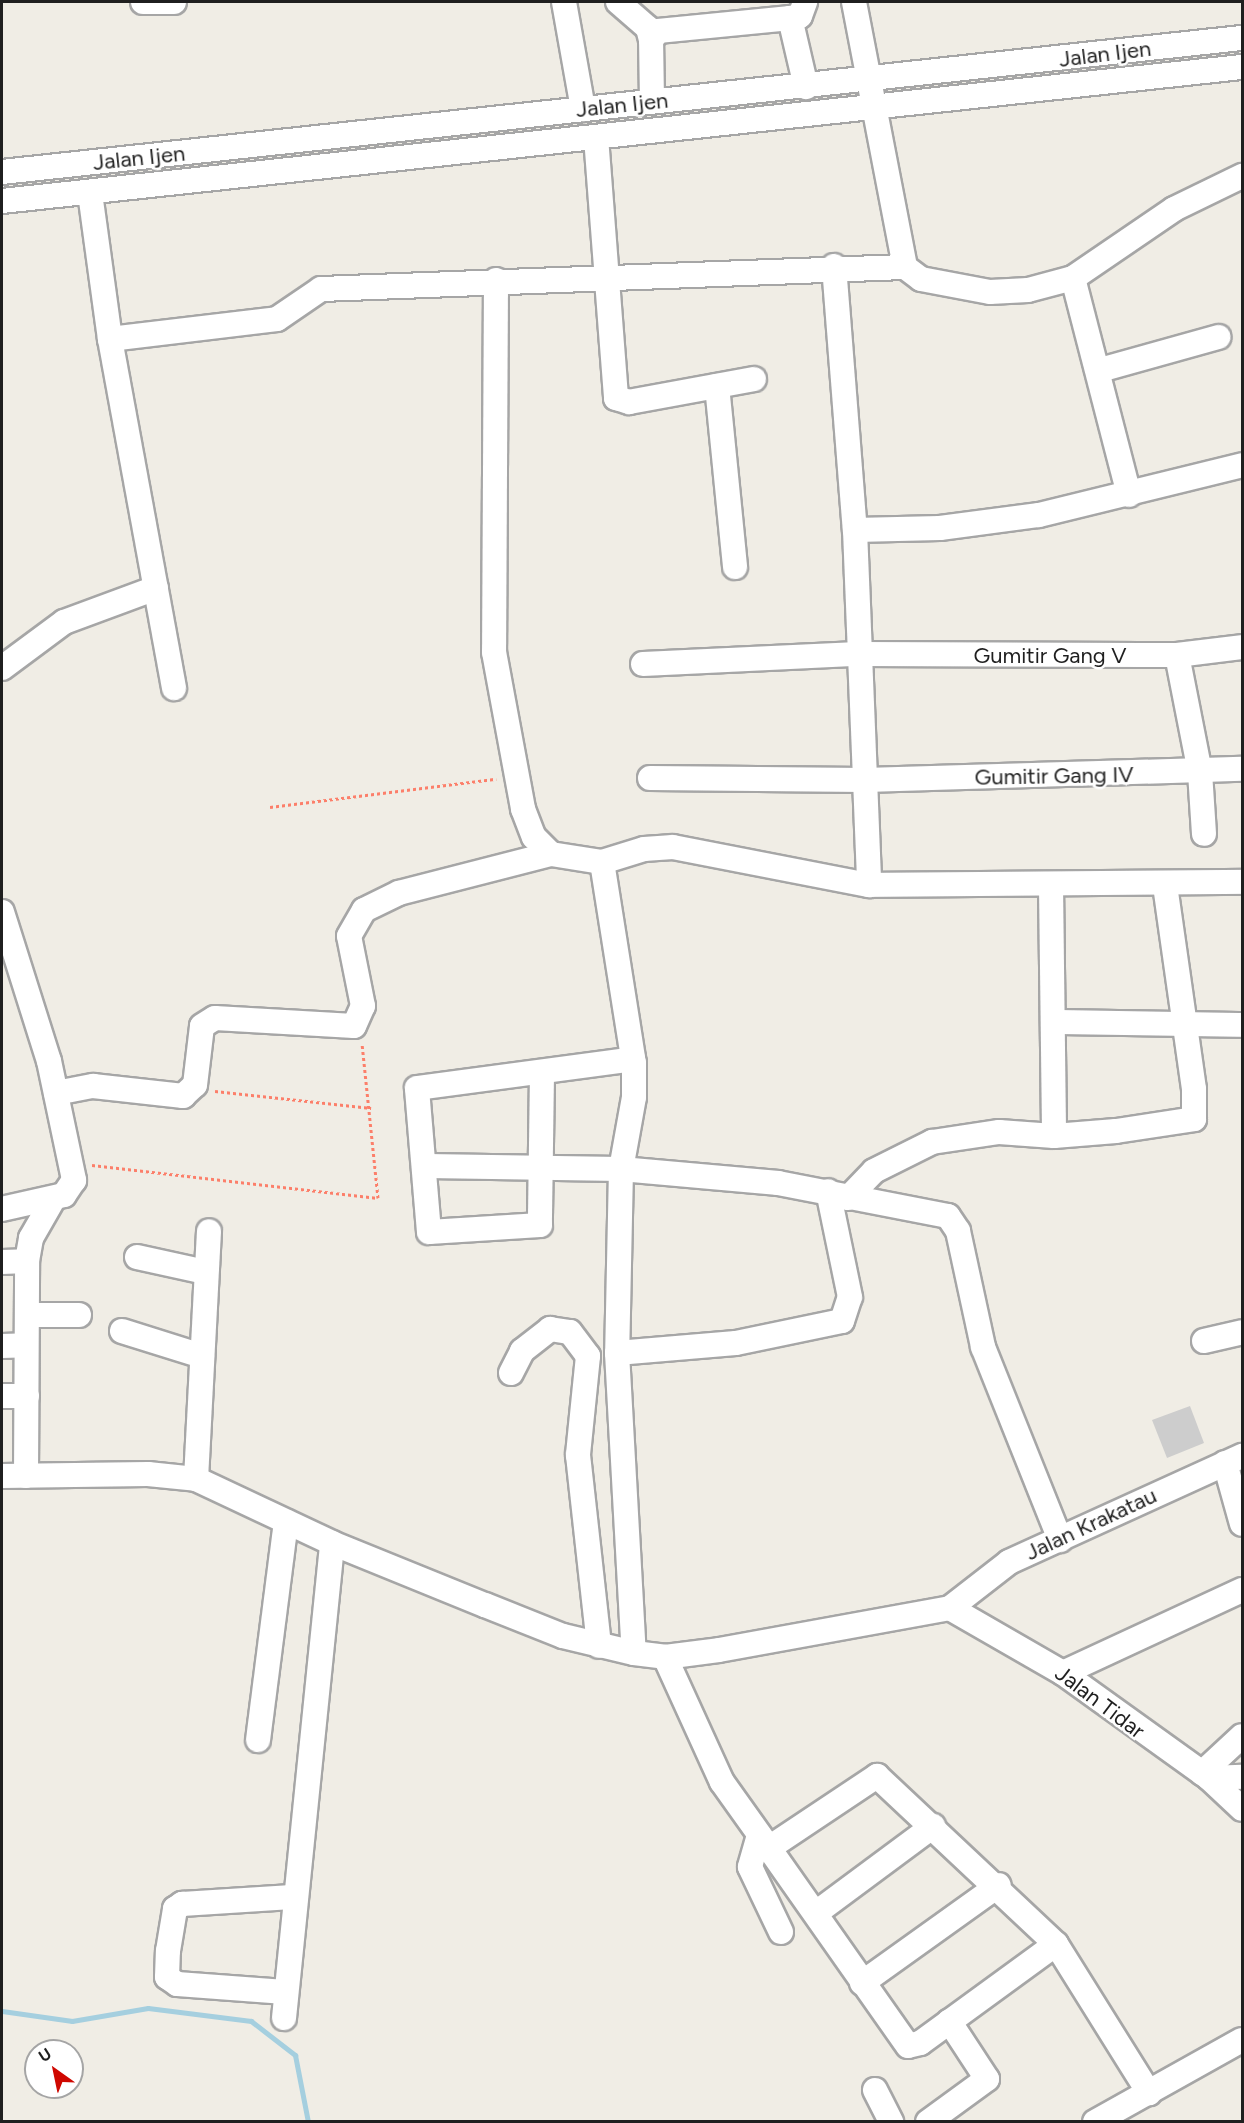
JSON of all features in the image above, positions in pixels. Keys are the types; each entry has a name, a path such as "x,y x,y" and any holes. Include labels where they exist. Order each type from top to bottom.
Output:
{"street":[{"path":"143,2 174,2"},
{"path":"564,2 583,109"},
{"path":"618,2 648,28 651,40 652,101"},
{"path":"855,2 873,81 905,267"},
{"path":"651,40 670,26 798,10 807,87"},
{"name":"Jalan Ijen","path":"2,172 652,101 873,81 1242,38"},
{"name":"Jalan Ijen","path":"2,201 596,137 878,110 1242,67"},
{"path":"596,137 616,398 629,402 754,379"},
{"path":"115,161 119,189"},
{"path":"110,339 277,319 321,289 834,266 905,267 937,286 990,292 1028,290 1073,278 1174,209 1242,176"},
{"path":"90,192 110,339 174,688"},
{"path":"834,266 855,530 858,654 869,885"},
{"path":"1073,278 1100,370 1129,495"},
{"path":"496,280 494,652 515,776 530,829 550,854"},
{"path":"1100,370 1218,337"},
{"path":"717,386 735,567"},
{"path":"855,530 974,525 1129,495 1242,465"},
{"path":"2,668 64,622 156,588"},
{"name":"Gumitir Gang V","path":"643,664 858,654 1177,655 1242,647"},
{"path":"1177,655 1200,772 1204,834"},
{"name":"Gumitir Gang IV","path":"650,778 865,780 1242,769"},
{"path":"56,1093 93,1086 183,1096 193,1089 202,1026 214,1018 341,1029 358,1021 363,1006 350,936 364,910 399,893 550,854 602,862 673,847 869,885 1165,886 1242,882"},
{"path":"602,862 633,1059 634,1098 621,1169 617,1353 634,1653"},
{"path":"1051,885 1055,1022 1054,1136"},
{"path":"838,1195 874,1171 932,1142 999,1132 1054,1136 1177,1125 1194,1119 1185,1023 1165,886"},
{"path":"2,912 56,1093 74,1180 54,1198 31,1238 27,1261 26,1476"},
{"path":"1055,1022 1242,1025"},
{"path":"542,1073 543,1168 540,1225 429,1232 427,1166 417,1088 633,1059"},
{"path":"427,1166 621,1169 838,1195 940,1213 954,1221 983,1347 1060,1540"},
{"path":"617,1353 736,1343 842,1321 850,1297 838,1195"},
{"path":"2,1209 54,1198"},
{"path":"196,1479 205,1272 209,1231"},
{"path":"137,1257 205,1272"},
{"path":"2,1262 27,1261"},
{"path":"27,1315 79,1315"},
{"path":"512,1372 522,1351 550,1329 570,1332 588,1356 578,1455 598,1646"},
{"path":"122,1331 202,1356"},
{"path":"1204,1341 1242,1332"},
{"path":"2,1346 26,1345"},
{"path":"2,1396 27,1396"},
{"path":"1234,1460 1242,1524"},
{"name":"Jalan Krakatau","path":"950,1608 1009,1562 1234,1460"},
{"path":"2,1476 148,1473 196,1479 332,1543 598,1646 634,1653 665,1657 950,1608"},
{"path":"258,1740 286,1522"},
{"path":"284,2018 292,1897 332,1543"},
{"path":"1063,1673 1242,1590"},
{"name":"Jalan Tidar","path":"950,1608 1063,1673 1206,1775 1242,1809"},
{"path":"665,1657 722,1782 908,2046 949,2021 1056,1944"},
{"path":"1206,1775 1242,1736"},
{"path":"1206,1775 1242,1777"},
{"path":"781,1932 750,1867 764,1842 872,1776 999,1885 1056,1944 1149,2093"},
{"path":"816,1913 933,1826"},
{"path":"862,1983 999,1885"},
{"path":"285,1992 177,1984 167,1977 168,1951 175,1909 182,1904 292,1897"},
{"path":"928,2121 987,2079 949,2021"},
{"path":"1095,2121 1242,2040"},
{"path":"875,2090 891,2121"}],"path":[{"path":"270,807 515,776"},
{"path":"72,1162 378,1198 371,1108 358,1021"},
{"path":"193,1089 371,1108"}],"shaded area":[{"path":"1190,1406 1204,1443 1167,1458 1152,1420"}],"waterway":[{"path":"2,2011 72,2021 148,2008 251,2021 295,2055 308,2122"}]}
